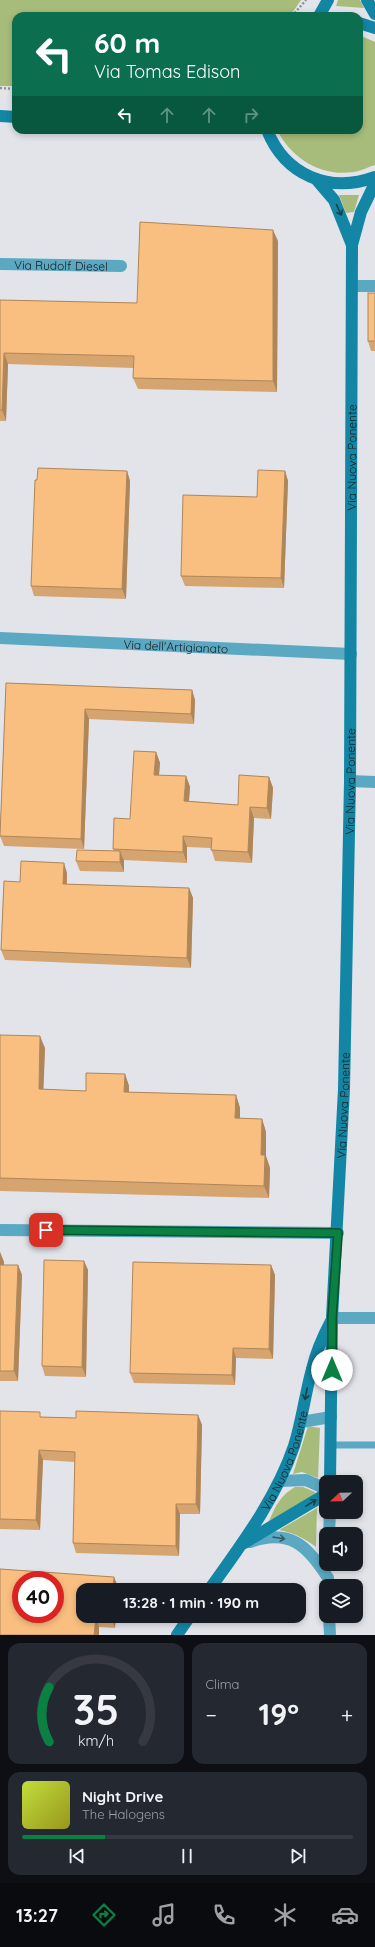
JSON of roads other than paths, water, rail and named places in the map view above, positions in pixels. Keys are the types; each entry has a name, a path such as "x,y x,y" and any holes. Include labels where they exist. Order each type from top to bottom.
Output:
{"street":[{"path":"322,12 328,0"},
{"path":"367,0 375,14"},
{"path":"363,24 375,28"},
{"path":"0,116 12,117"},
{"path":"264,134 284,159 299,171 316,180 348,184 375,177"},
{"path":"269,134 273,144"},
{"name":"Via Nuova Ponente","path":"316,180 334,200 352,245"},
{"name":"Via Nuova Ponente","path":"330,1475 332,1318 338,1233 344,1089 350,782 352,654 352,245 361,212 375,183"},
{"name":"Via Rudolf Diesel","path":"0,264 121,266"},
{"path":"352,286 375,286"},
{"name":"Via dell'Artigianato","path":"0,638 352,654"},
{"path":"350,782 375,782"},
{"path":"0,1230 338,1233"},
{"path":"332,1318 375,1318"},
{"name":"Via Nuova Ponente","path":"214,1583 241,1545 280,1481 301,1422 311,1369 322,1339 332,1318"},
{"path":"301,1422 331,1417"},
{"path":"280,1481 306,1480 319,1486"},
{"path":"241,1545 319,1498"},
{"path":"241,1545 264,1537 278,1538 295,1542 306,1548 318,1562 326,1579"},
{"path":"177,1635 185,1623"},
{"path":"330,1623 330,1635"}],"lane":[{"path":"330,1445 375,1445"}]}
